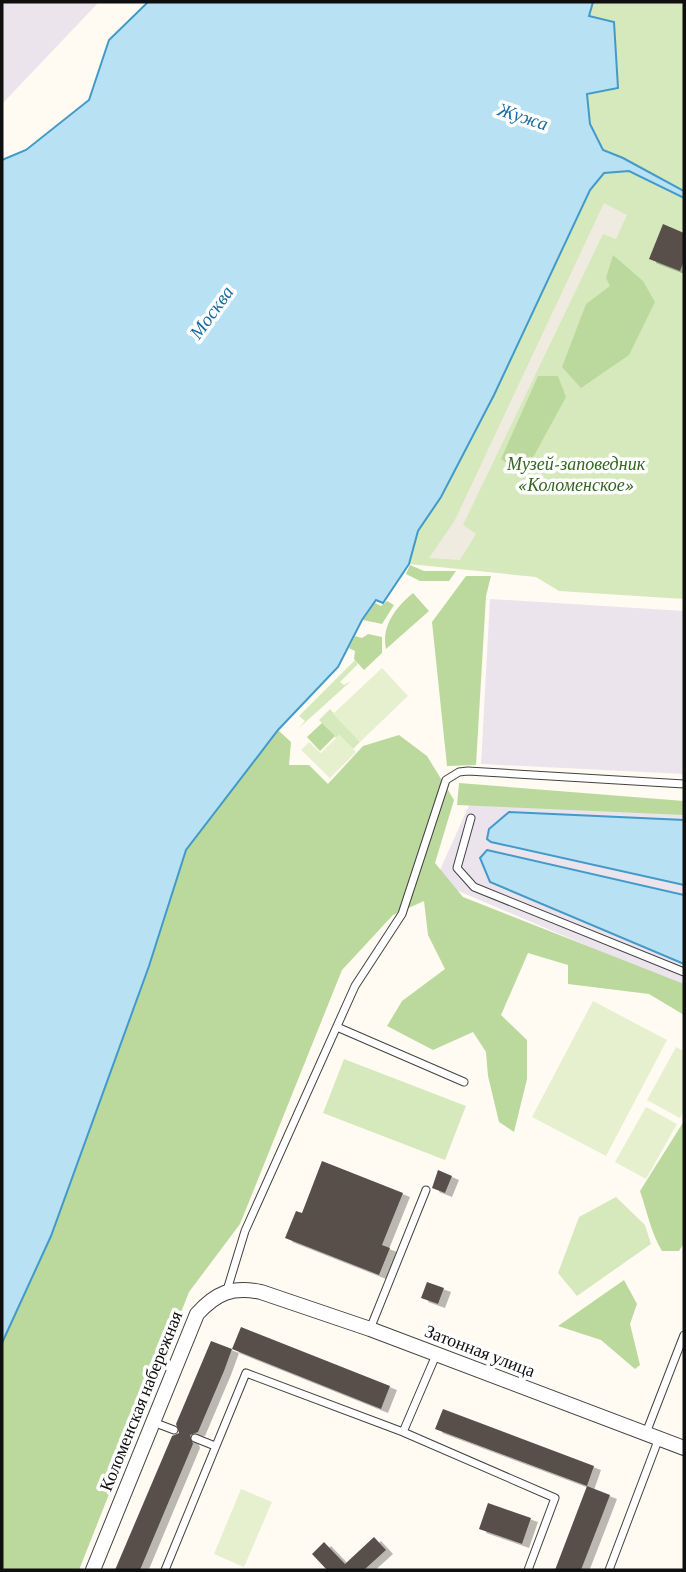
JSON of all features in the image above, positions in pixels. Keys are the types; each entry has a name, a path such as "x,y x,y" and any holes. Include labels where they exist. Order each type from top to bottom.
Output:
{"street":[{"name":"Затонная улица","path":"227,1290 242,1288 261,1292 370,1329 684,1448"},
{"name":"Коломенская набережная","path":"93,1570 197,1314 210,1300 227,1290"}],"lane":[{"path":"227,1290 245,1231 355,986 402,914 441,789 452,775 468,771 684,784"},
{"path":"471,818 457,868 474,887 684,972"},
{"path":"337,1027 464,1082"},
{"path":"370,1329 426,1190"},
{"path":"609,1570 684,1335"},
{"path":"403,1432 436,1355"},
{"path":"165,1570 246,1373 403,1432 555,1499 528,1570"},
{"path":"153,1422 174,1430"},
{"path":"195,1438 215,1446"}],"shaded area":[{"path":"2,2 99,2 2,104"},
{"path":"604,203 627,215 616,239 603,234 463,525 476,534 460,560 429,558 455,520"},
{"path":"490,599 684,611 684,774 481,764"},
{"path":"475,792 684,806 684,987 435,881"}],"green space":[{"name":"Музей-заповедник «Коломенское»","path":"593,2 684,2 684,599 559,591 536,577 409,564 418,531 441,497 494,395 590,190 604,173 603,150 590,124 587,94 614,22 589,16"},
{"path":"613,255 643,281 655,302 629,355 581,388 562,367 586,304 610,286 606,278"},
{"path":"538,376 558,376 566,397 530,463 517,469 501,459"},
{"path":"410,565 424,571 456,571 449,581 420,581 406,574"},
{"path":"466,576 491,576 486,596 476,765 447,766 432,622"},
{"path":"413,593 429,611 386,649 386,633 391,618"},
{"path":"387,601 394,605 382,624 363,620 375,603 381,606"},
{"path":"368,634 382,637 382,653 364,670 354,659 355,651 349,648 355,636 362,638"},
{"path":"355,660 358,664 340,682 344,685 351,681 299,728 305,721 299,716"},
{"path":"382,668 408,696 360,742 333,714"},
{"path":"330,709 360,742 353,749 339,735 336,738 319,720"},
{"path":"322,723 335,736 320,751 307,737"},
{"path":"278,730 291,742 289,765 309,765 328,784 363,746 399,735 427,756 454,800 435,863 463,897 684,984 684,1015 649,994 568,984 568,965 528,953 501,1015 527,1040 527,1079 514,1132 499,1122 488,1076 486,1052 473,1032 433,1050 387,1026 402,1001 445,969 428,935 424,901 393,915 342,970 240,1224 189,1292 79,1570 2,1570 2,1343 51,1236 149,966 186,850"},
{"path":"339,735 356,752 330,778 301,750 309,742 321,753"},
{"path":"459,783 684,801 684,815 457,805"},
{"path":"593,1001 667,1040 606,1156 532,1117"},
{"path":"676,1047 684,1051 684,1110 680,1118 647,1100"},
{"path":"344,1059 466,1106 445,1160 323,1113"},
{"path":"646,1107 677,1124 646,1179 615,1162"},
{"path":"684,1121 684,1243 679,1251 662,1251 640,1191"},
{"path":"616,1197 645,1225 651,1244 577,1296 558,1273 579,1217"},
{"path":"624,1280 637,1304 630,1324 640,1365 635,1369 601,1340 558,1326"},
{"path":"241,1489 272,1502 244,1567 214,1554"}],"water":[{"path":"148,2 593,2 589,16 614,22 618,88 587,94 590,124 603,150 684,191 684,198 629,171 604,173 590,190 494,395 441,497 418,531 409,564 383,603 376,600 362,620 338,667 278,730 186,850 149,966 51,1236 2,1343 2,160 26,150 89,100 109,40"},
{"path":"509,812 684,820 684,885 491,842 487,839 489,829"},
{"path":"487,850 684,895 684,964 490,882 480,858"}],"building":[{"path":"663,224 684,233 684,261 680,271 649,259"},
{"path":"322,1161 403,1193 382,1245 390,1248 379,1275 285,1238 296,1211 302,1213"},
{"path":"438,1170 452,1176 445,1193 432,1188"},
{"path":"427,1282 444,1288 438,1304 421,1298"},
{"path":"241,1327 390,1386 381,1409 232,1349"},
{"path":"211,1341 232,1349 224,1371 198,1432 190,1435 193,1444 140,1570 115,1570 172,1436 179,1433 176,1424"},
{"path":"443,1409 594,1466 587,1486 435,1429"},
{"path":"587,1486 610,1495 602,1516 581,1570 555,1570"},
{"path":"488,1503 531,1518 522,1544 479,1529"},
{"path":"374,1537 386,1550 364,1570 327,1570 312,1554 324,1542 345,1564"}],"water label":[{"name":"Жужа","path":"523,116"},
{"name":"Москва","path":"211,312"}]}
